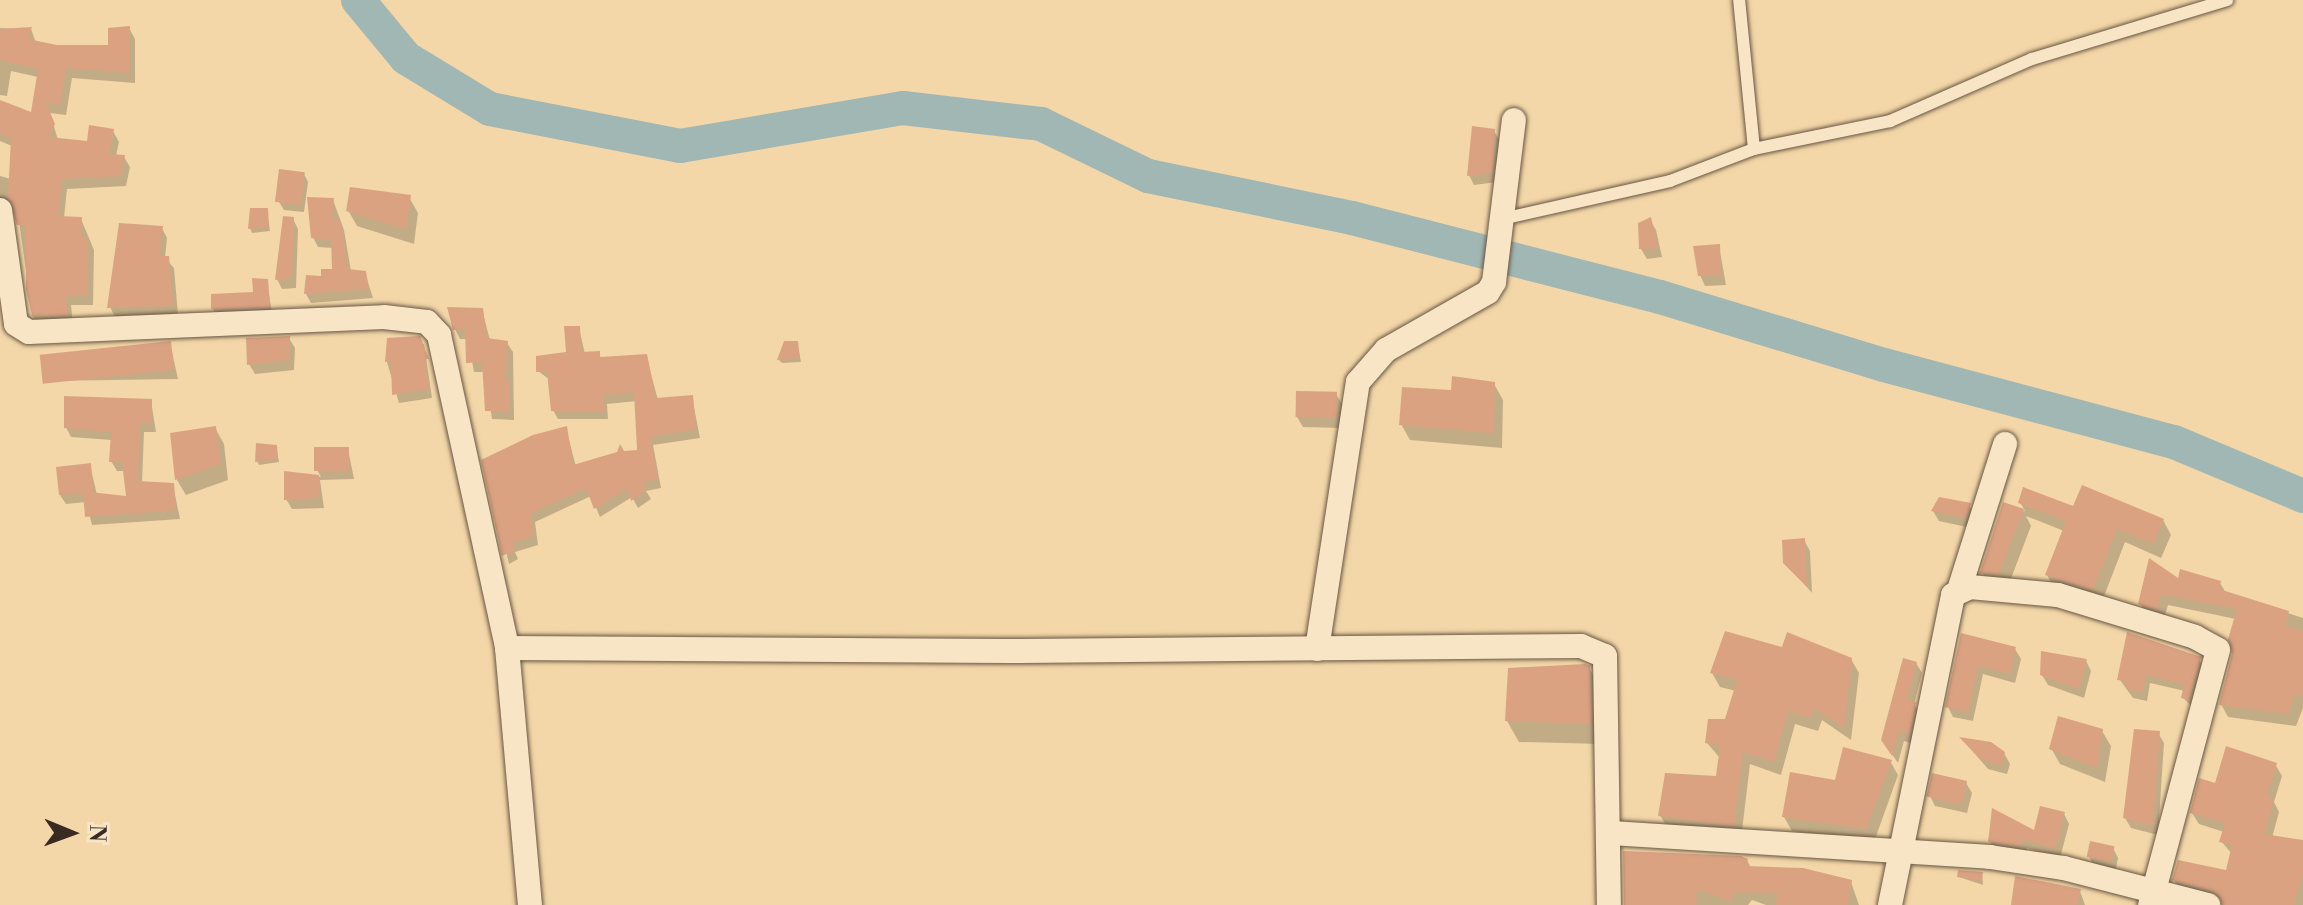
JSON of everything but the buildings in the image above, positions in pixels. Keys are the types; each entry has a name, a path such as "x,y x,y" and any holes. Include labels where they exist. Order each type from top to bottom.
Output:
{"street":[{"path":"1317,649 1358,382 1386,350 1488,292 1495,272 1514,120"},
{"path":"0,210 16,324 29,332 384,317 427,322 439,335 453,384 507,648 530,905"},
{"path":"1890,905 1953,595 1960,587 2005,444"},
{"path":"1960,587 2058,595 2216,646 2219,655 2152,897"},
{"path":"507,648 1317,649 1552,644 1596,650 1605,656 1607,677 1611,833 1609,905"},
{"path":"1611,833 1900,850 2064,868 2152,897 2208,905"}],"lane":[{"path":"1739,0 1754,149"},
{"path":"1500,227 1670,181 1754,149 1890,121 2032,59 2227,0"}],"waterway":[{"path":"358,0 406,58 490,109 680,146 903,108 1041,124 1148,176 1352,218 1660,297 1884,365 2174,442 2303,496"}]}
